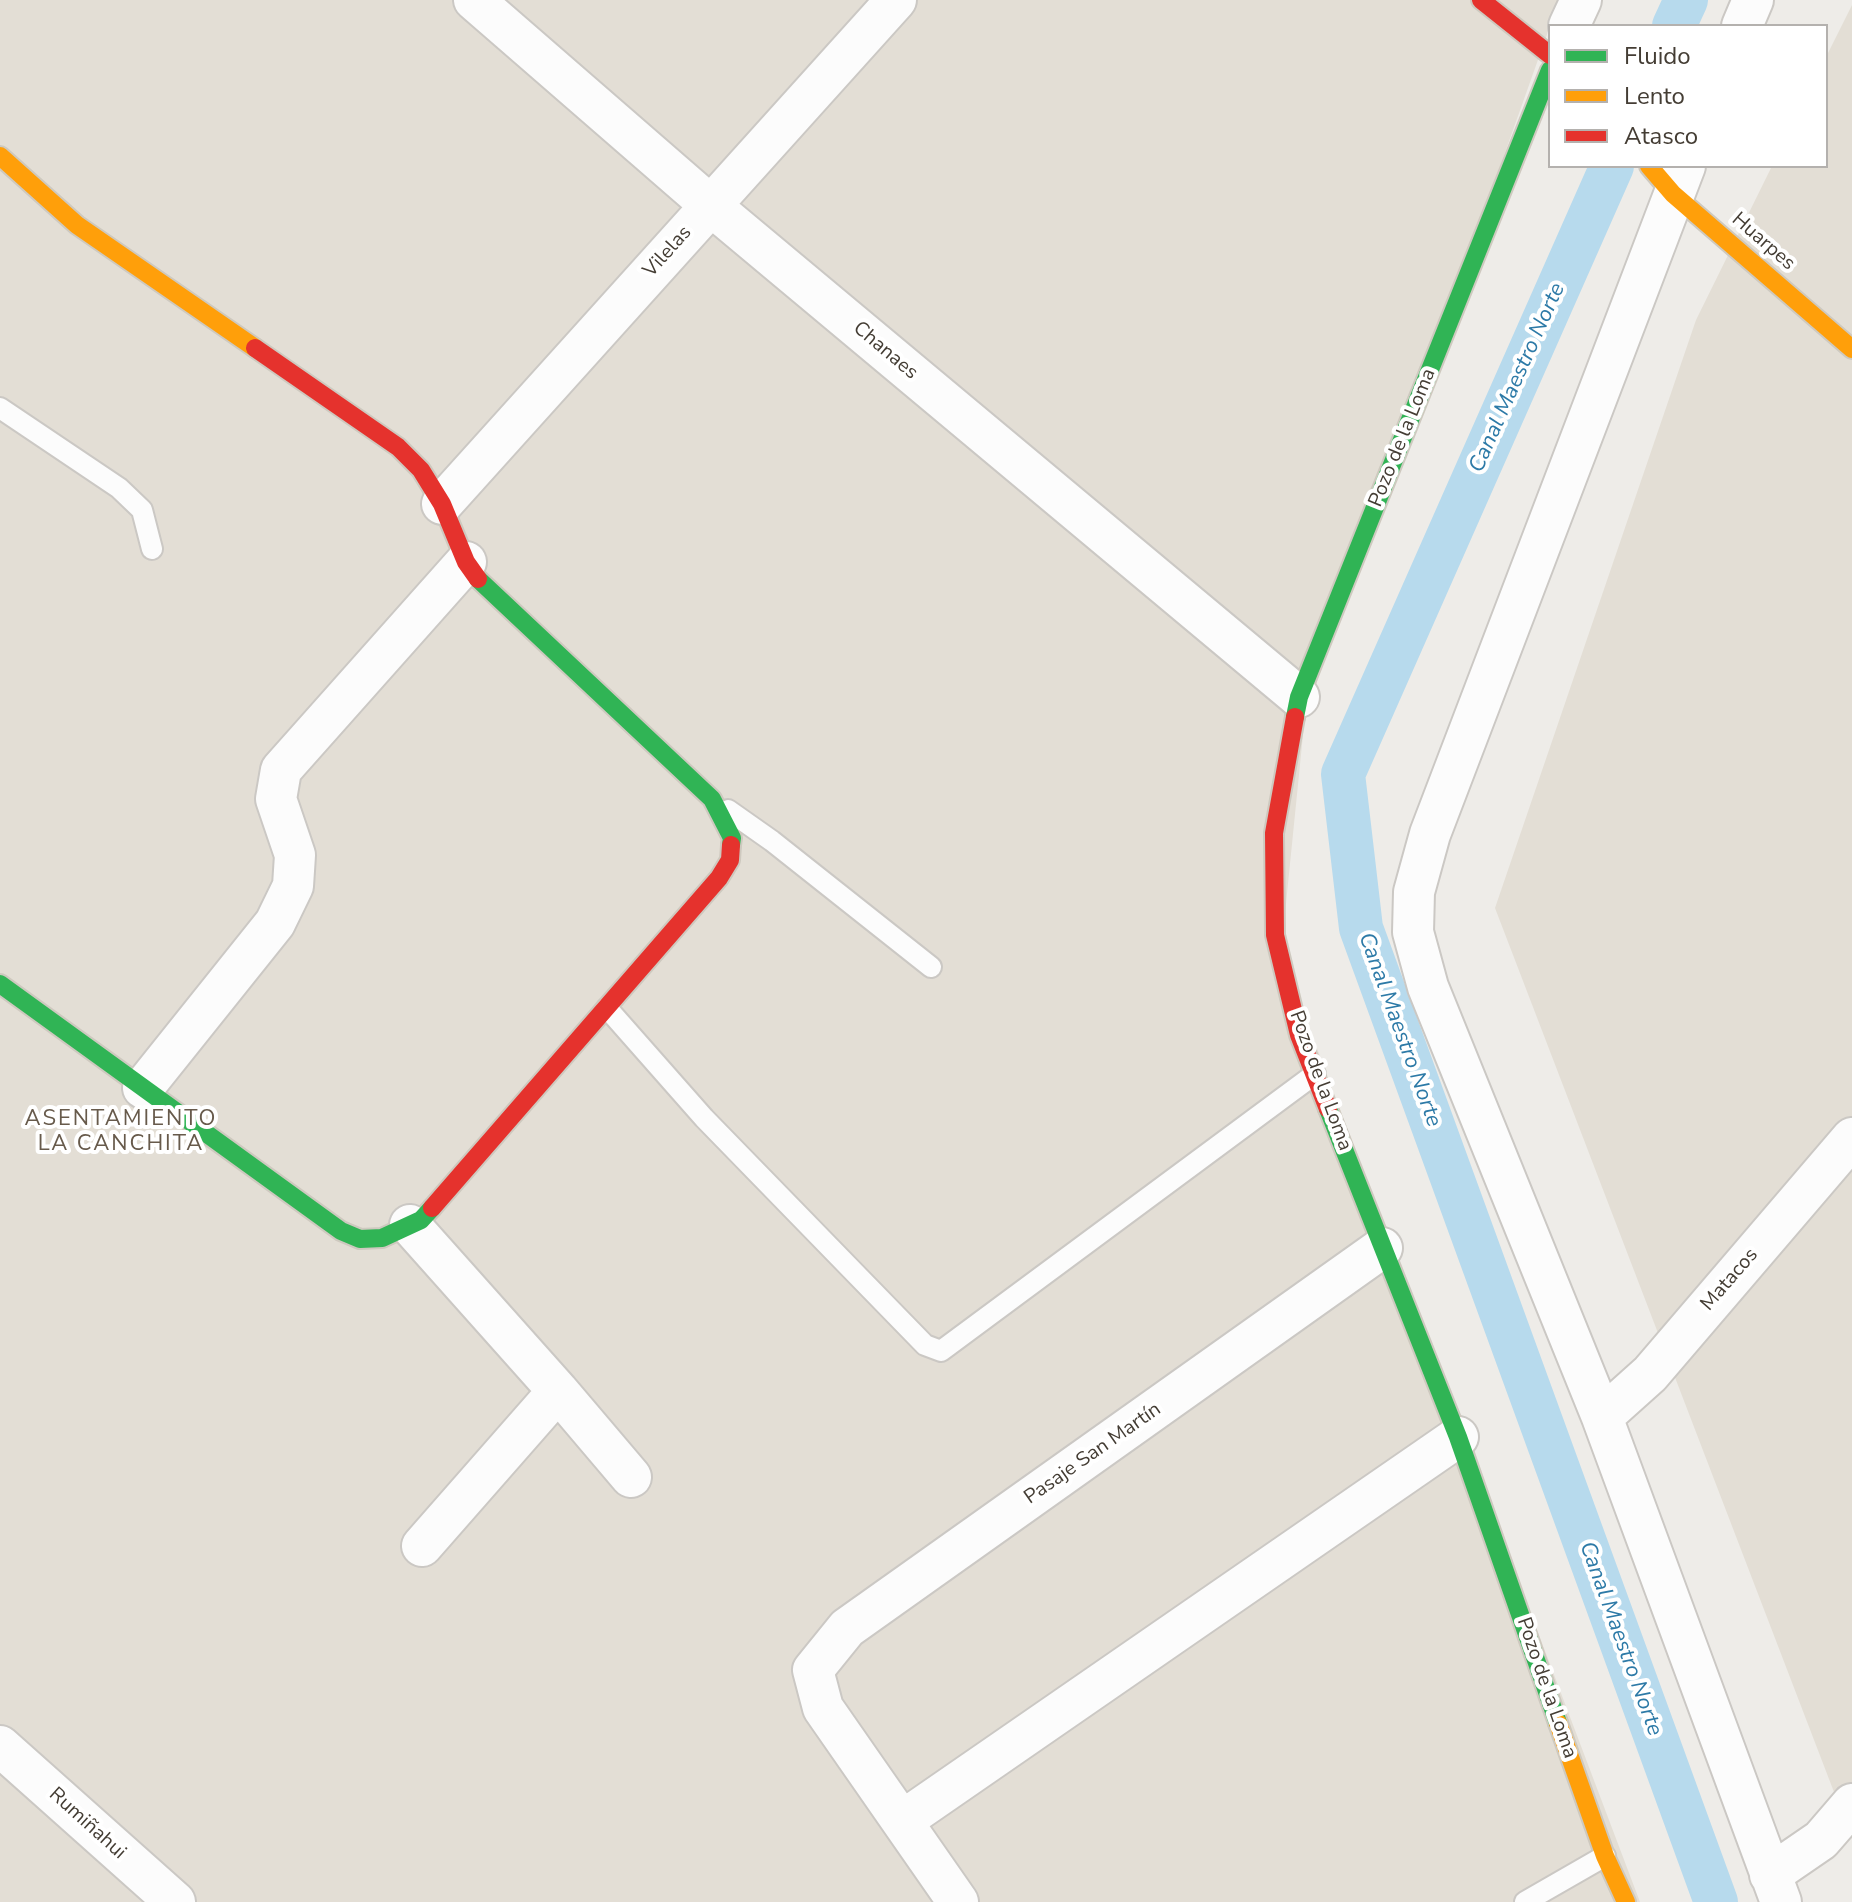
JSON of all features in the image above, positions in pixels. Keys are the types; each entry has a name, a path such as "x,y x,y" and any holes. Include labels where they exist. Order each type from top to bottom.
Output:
{"street":[{"name":"Chanaes","path":"474,0 710,205 1299,697"},
{"name":"Vilelas","path":"442,504 896,0"},
{"path":"1481,0 1548,53"},
{"path":"1570,24 1581,0"},
{"path":"1743,24 1753,0"},
{"name":"Pozo de la Loma","path":"1548,75 1299,697 1274,833 1275,935 1299,1035 1458,1437 1605,1856 1626,1902"},
{"path":"0,156 77,225 398,447 421,470 442,504 466,562 484,586 712,799 732,838 730,860 719,878 607,1008 421,1220 382,1238 360,1239 341,1231 0,984"},
{"path":"1669,175 1430,834 1414,892 1413,932 1428,987 1602,1417 1775,1888 1852,1804"},
{"name":"Huarpes","path":"1669,175 1852,349"},
{"path":"143,1088 275,923 293,886 295,855 276,799 281,770 466,562"},
{"name":"Matacos","path":"1602,1417 1650,1374 1852,1138"},
{"path":"410,1225 631,1477"},
{"name":"Pasaje San Martín","path":"902,1821 823,1708 813,1670 847,1628 1382,1248"},
{"path":"422,1546 558,1391"},
{"path":"958,1902 902,1821 1458,1437"},
{"name":"Rumiñahui","path":"0,1746 175,1902"}],"lane":[{"path":"0,408 119,488 142,510 152,549"},
{"path":"712,799 772,841 931,967"},
{"path":"607,1008 715,1130 925,1345 941,1351 1315,1074"},
{"path":"1525,1902 1605,1856"}],"shaded area":[{"path":"0,0 1595,0 1553,24 1548,24 1548,32 1305,715 1281,953 1640,1902 0,1902"},
{"path":"1852,5 1852,1839 1495,908 1696,320 1771,168 1828,168 1828,53"}],"waterway":[{"name":"Canal Maestro Norte","path":"1675,24 1686,0"},
{"name":"Canal Maestro Norte","path":"1611,168 1343,774 1361,928 1716,1902"}],"traffic: fast":[{"path":"1295,717 1299,697 1548,75"},
{"path":"478,579 712,799 732,838 731,845"},
{"path":"0,984 341,1231 360,1239 382,1238 421,1220 432,1208"},
{"path":"1328,1109 1458,1437 1558,1723"}],"traffic: slow":[{"path":"0,156 77,225 255,348"},
{"path":"1651,168 1673,194 1852,349"},
{"path":"1558,1723 1605,1856 1626,1902"}],"traffic: jam":[{"path":"1481,0 1548,53"},
{"path":"255,348 398,447 421,470 442,504 466,562 478,579"},
{"path":"1295,717 1274,833 1275,935 1299,1035 1328,1109"},
{"path":"432,1208 719,878 730,860 731,845"}],"district":[{"name":"ASENTAMIENTO LA CANCHITA","path":"121,1132"}]}
